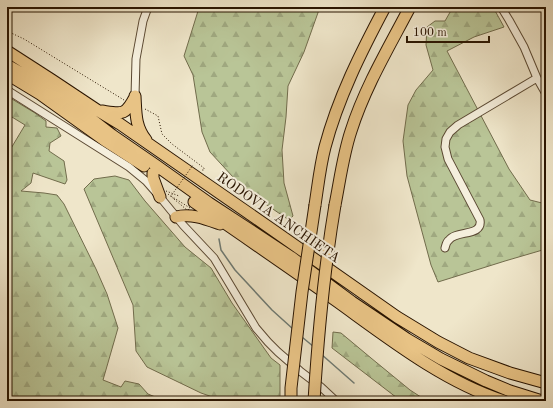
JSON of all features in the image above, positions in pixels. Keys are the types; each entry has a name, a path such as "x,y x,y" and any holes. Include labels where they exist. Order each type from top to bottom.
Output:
{"highway":[{"path":"290,401 302,292 324,149 343,92 359,56 385,7"},
{"path":"314,401 319,325 329,241 344,155 351,130 373,77 410,7"},
{"name":"RODOVIA ANCHIETA","path":"7,51 120,124 396,317 438,342 469,358 510,373 546,383"},
{"name":"RODOVIA ANCHIETA","path":"7,65 34,80 86,115 209,203 291,257 407,340 480,378 510,391 542,401"},
{"path":"7,74 40,94 107,142 151,177 239,233 419,359 474,389 504,401"},
{"path":"97,110 118,114 122,113 128,109 135,96"},
{"path":"135,96 137,124 142,136 148,144"},
{"path":"86,115 97,119 154,153 168,160 174,161"},
{"path":"151,177 162,192"},
{"path":"176,217 184,215 196,217 220,224 239,233"}],"street":[{"path":"135,96 137,53 143,21 148,7"},
{"path":"501,7 524,47 537,78 546,94"},
{"path":"445,248 449,239 453,236 476,231 481,224 448,159 445,147 446,139 450,132 458,125 537,78"},
{"path":"7,90 129,167 151,177"},
{"path":"162,192 176,217 214,258 256,328 268,342 336,401"}],"path":[{"path":"7,31 126,100 130,101 135,96"},
{"path":"144,108 158,116 162,134 172,144 202,166 204,170 199,169"},
{"path":"162,192 188,210 190,208 171,196 193,165 196,166"},
{"path":"162,192 179,196"}],"green space":[{"path":"201,7 320,7 304,52 288,86 282,150 284,183 293,216 289,220 245,190 210,152 202,132 193,75 184,56 198,11"},
{"path":"453,7 493,7 504,27 474,37 447,51 509,169 530,200 546,204 546,249 438,282 431,265 407,176 403,141 408,105 416,90 433,70 426,45 427,27 435,21 445,21"},
{"path":"7,96 46,121 46,127 57,128 61,136 50,143 49,151 64,161 67,180 65,184 33,173 31,183 21,191 57,195 64,204 107,294 118,328 103,380 121,387 125,381 139,384 148,394 165,401 7,401 7,155 25,125 7,114"},
{"path":"115,176 129,180 185,247 211,268 232,303 271,358 280,365 280,401 224,401 201,393 147,367 136,351 133,305 84,189 94,179"},
{"path":"333,332 341,333 410,390 427,401 401,401 332,348"}],"waterway":[{"path":"219,239 221,250 235,270 272,310 293,329"},
{"path":"302,337 314,347"},
{"path":"321,354 354,383"}]}
